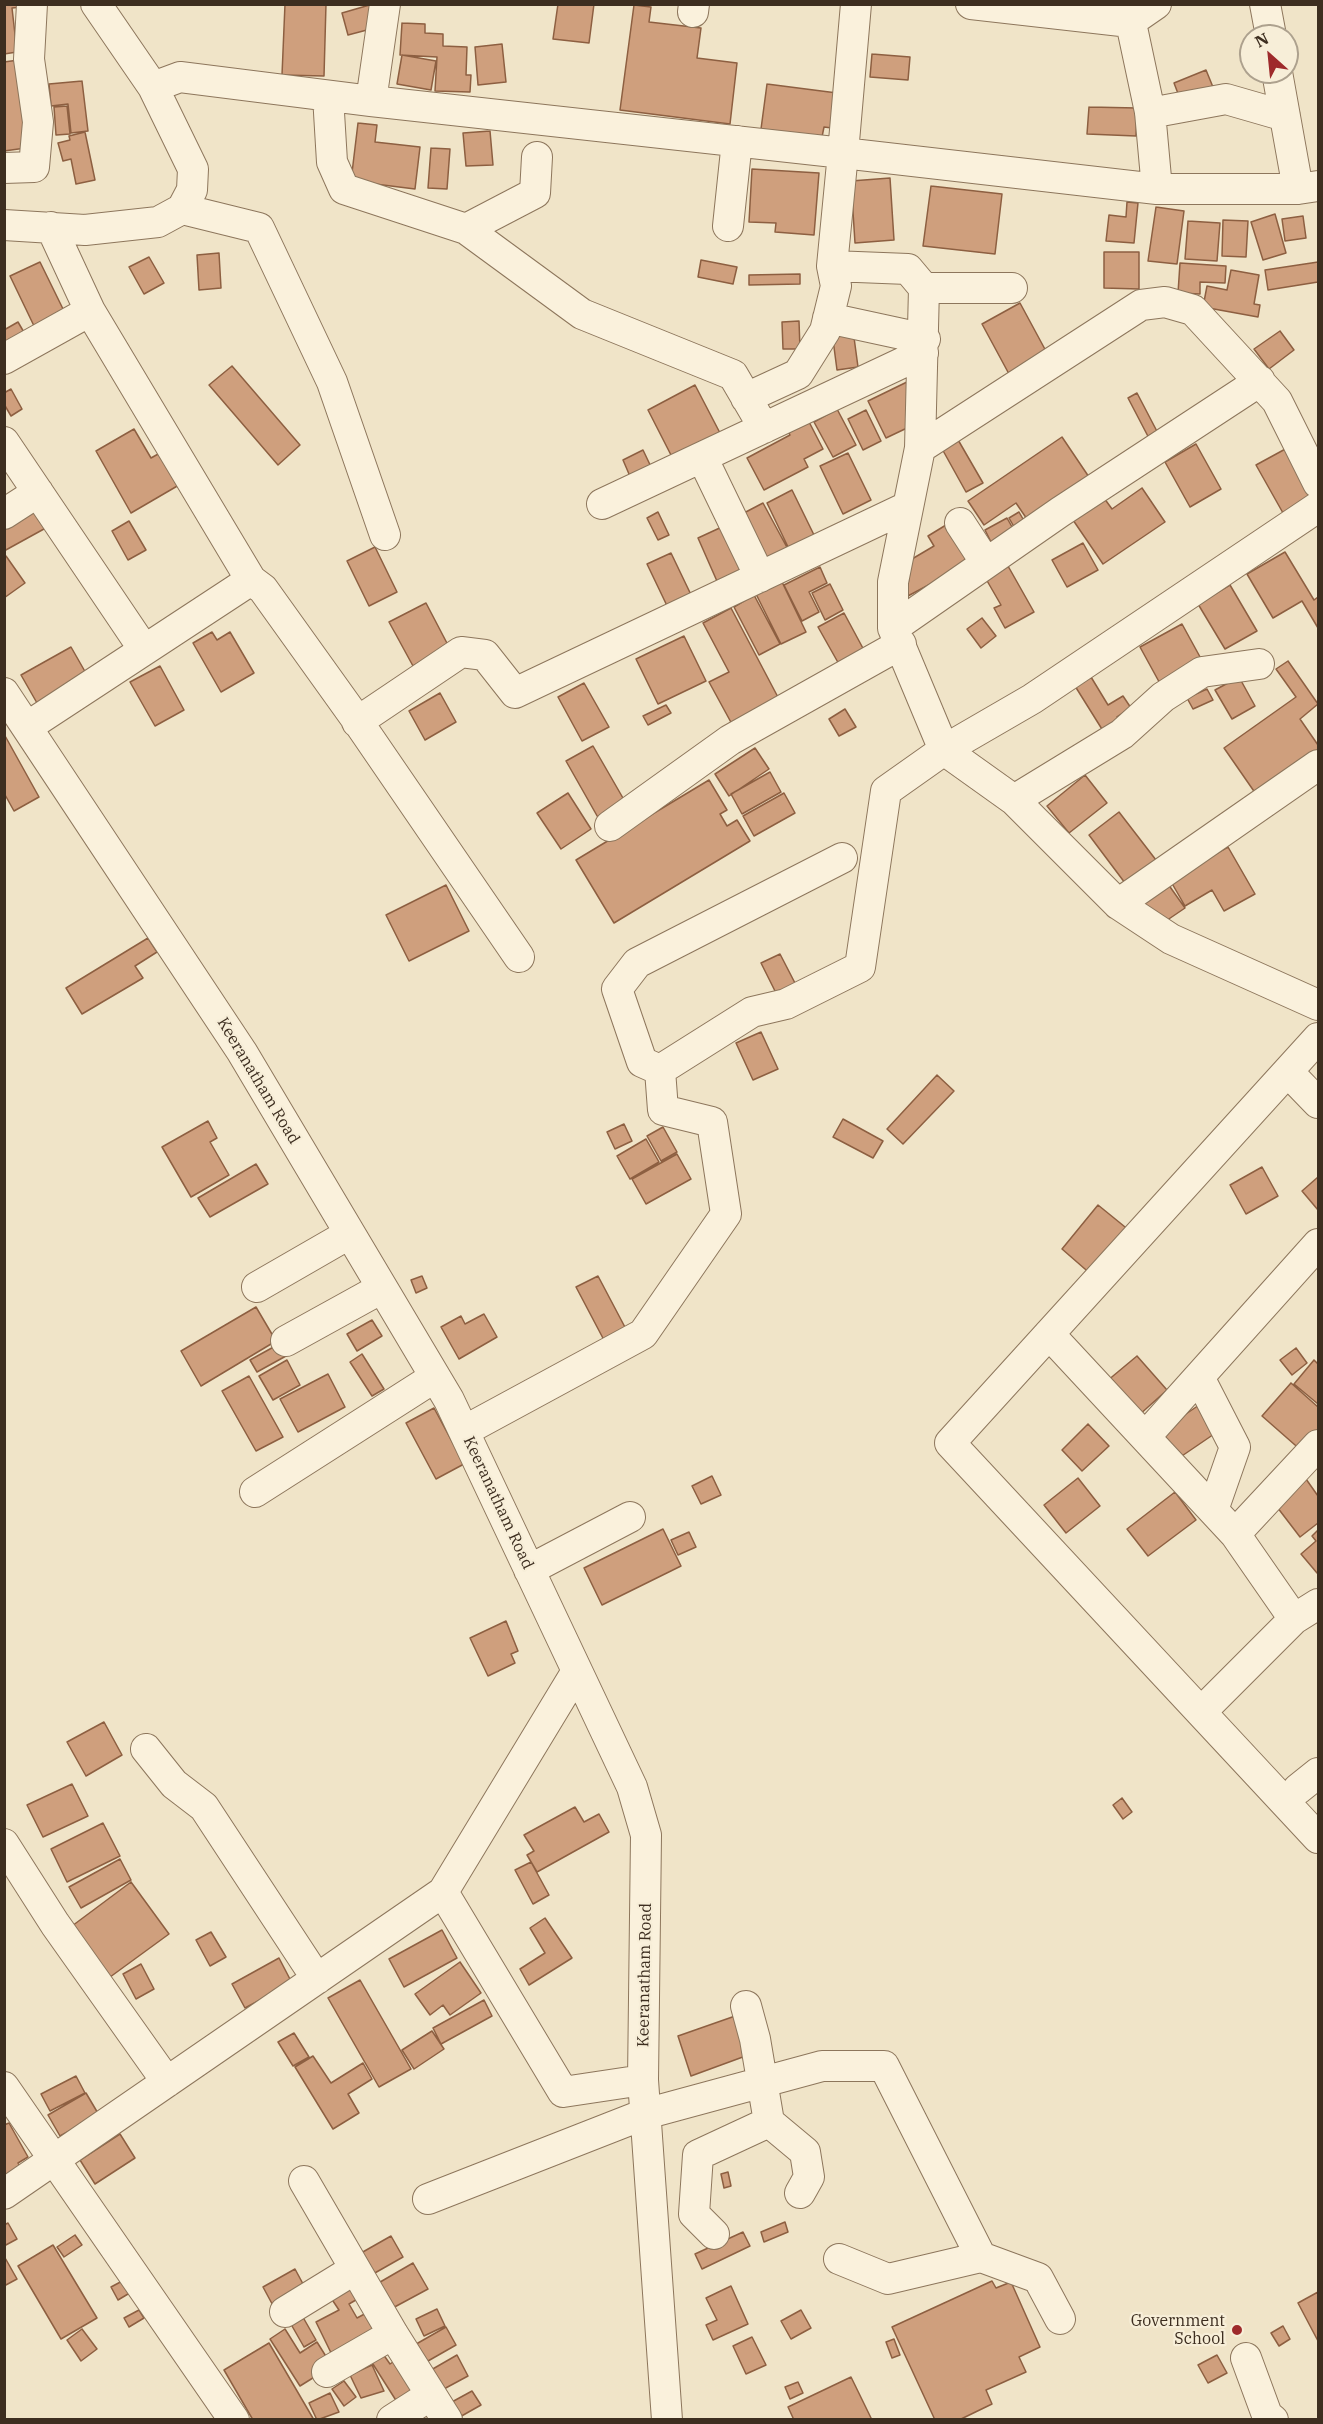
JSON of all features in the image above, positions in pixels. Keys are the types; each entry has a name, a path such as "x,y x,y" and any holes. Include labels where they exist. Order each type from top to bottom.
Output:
{"street":[{"path":"4,168 34,167 38,122 17,57 32,4"},
{"path":"4,225 85,230 158,222 182,209 192,190 193,169 153,87 96,4"},
{"path":"371,101 385,4"},
{"path":"746,398 798,374 825,331 836,286 832,266 856,4"},
{"path":"971,4 1128,13 1156,4"},
{"path":"1265,4 1269,24"},
{"path":"1128,13 1150,113 1157,189"},
{"path":"153,87 180,77 371,101 1157,189 1308,188 1285,116 1279,84"},
{"path":"328,96 332,162 344,189 466,229 582,314 733,375 764,428"},
{"path":"1150,113 1226,99 1285,116"},
{"path":"728,226 737,141"},
{"path":"466,229 535,193 537,158"},
{"path":"182,209 259,228 332,382 385,536"},
{"path":"51,227 90,311 251,580 263,589 519,957"},
{"path":"832,266 908,269 924,288 920,448 906,507 893,582 897,636 944,750 1014,800 1118,904 1171,939 1318,1005"},
{"path":"924,288 1012,288"},
{"path":"920,448 1141,305 1165,302 1193,310 1277,401 1318,483"},
{"path":"4,359 90,311"},
{"path":"828,318 924,346"},
{"path":"602,504 764,428 924,346"},
{"path":"610,826 730,740 897,636 986,563 1260,381"},
{"path":"4,442 143,648"},
{"path":"702,457 759,577"},
{"path":"4,514 38,492"},
{"path":"357,722 461,652 485,655 515,693 906,507"},
{"path":"660,1070 752,1012 786,1005 860,967 886,791 944,750 1032,699 1318,507"},
{"path":"960,524 986,563"},
{"path":"27,727 143,648 251,580"},
{"path":"1014,800 1122,734 1163,697 1202,672 1259,664"},
{"name":"Keeranatham Road","path":"4,693 242,1052 435,1377 464,1431 632,1787 646,1835 643,2080 667,2420"},
{"path":"1118,904 1318,765"},
{"path":"660,1070 642,1062 617,989 637,963 842,858"},
{"path":"1318,1038 950,1443 1318,1838"},
{"path":"464,1431 643,1334 726,1214 712,1122 663,1110 660,1070"},
{"path":"1288,1072 1318,1104"},
{"path":"257,1287 349,1234"},
{"path":"1145,1437 1318,1244"},
{"path":"286,1341 382,1288"},
{"path":"1049,1334 1306,1611 1201,1712"},
{"path":"255,1492 435,1377"},
{"path":"1199,1377 1235,1446 1213,1510"},
{"path":"1235,1534 1318,1445"},
{"path":"529,1570 630,1517"},
{"path":"4,2194 443,1892 577,1671"},
{"path":"146,1749 174,1784 204,1807 317,1979"},
{"path":"4,1844 55,1924 167,2082"},
{"path":"443,1892 564,2092 643,2080"},
{"path":"746,2006 770,2122 805,2152 809,2177 800,2193"},
{"path":"428,2199 645,2114 822,2066 884,2066 981,2257"},
{"path":"4,2087 234,2420"},
{"path":"714,2234 694,2214 698,2155 770,2122"},
{"path":"304,2181 354,2269 439,2407 392,2420"},
{"path":"839,2259 888,2279 981,2257 1038,2278 1060,2319"},
{"path":"285,2312 354,2269"},
{"path":"327,2372 393,2334"},
{"path":"1246,2358 1267,2415 1273,2420"}],"building":[{"path":"4,4 21,4 22,7 12,8 17,52 4,54"},
{"path":"285,4 326,4 324,76 282,75"},
{"path":"373,4 382,26 348,35 342,13"},
{"path":"558,4 594,4 589,43 553,39"},
{"path":"634,5 651,7 649,22 701,28 697,58 737,63 730,124 620,110"},
{"path":"402,23 425,24 425,33 443,34 443,46 467,47 466,75 471,75 470,92 435,91 437,57 400,55"},
{"path":"502,44 506,82 478,85 475,47"},
{"path":"872,54 910,57 908,80 870,77"},
{"path":"402,55 436,61 431,90 397,84"},
{"path":"26,59 33,147 4,151 4,62"},
{"path":"1206,70 1215,92 1182,104 1174,83"},
{"path":"82,81 88,131 71,133 68,104 51,106 49,84"},
{"path":"767,84 837,93 832,128 824,127 822,137 761,129"},
{"path":"67,106 70,134 56,135 54,107"},
{"path":"1089,107 1137,108 1136,136 1087,134"},
{"path":"358,123 377,125 375,142 420,147 415,189 351,181"},
{"path":"490,131 493,165 466,166 463,133"},
{"path":"85,132 95,180 76,184 71,159 63,161 58,143 70,140 69,136"},
{"path":"431,148 450,149 447,189 428,188"},
{"path":"752,169 819,173 814,235 775,232 776,223 749,222"},
{"path":"890,178 894,240 855,243 851,181"},
{"path":"931,186 1002,194 995,254 923,246"},
{"path":"1127,202 1138,203 1134,243 1106,241 1109,215 1126,217"},
{"path":"1156,207 1184,211 1177,264 1148,261"},
{"path":"1275,214 1286,253 1263,260 1251,222"},
{"path":"1303,216 1306,238 1285,241 1282,219"},
{"path":"1223,220 1248,221 1246,257 1222,256"},
{"path":"1188,221 1220,223 1217,261 1185,259"},
{"path":"1104,252 1139,252 1139,289 1104,288"},
{"path":"219,253 221,288 199,290 197,255"},
{"path":"149,257 164,283 144,294 129,267"},
{"path":"701,260 737,267 733,284 698,277"},
{"path":"40,262 65,313 35,328 10,276"},
{"path":"1318,262 1318,282 1268,290 1265,270"},
{"path":"1180,263 1226,266 1225,283 1200,282 1200,294 1178,293"},
{"path":"1231,270 1259,275 1254,304 1260,305 1258,317 1203,307 1207,286 1227,290"},
{"path":"800,274 800,284 749,285 749,275"},
{"path":"1020,303 1047,353 1009,374 982,324"},
{"path":"799,321 800,349 783,349 782,322"},
{"path":"18,322 25,334 4,346 4,330"},
{"path":"853,330 858,367 837,370 832,332"},
{"path":"1280,331 1294,350 1269,369 1254,349"},
{"path":"232,366 300,445 278,465 209,385"},
{"path":"909,381 907,428 886,438 868,401"},
{"path":"695,385 720,433 672,457 648,410"},
{"path":"11,389 22,409 11,416 4,404 4,393"},
{"path":"1137,393 1161,439 1152,444 1128,398"},
{"path":"837,409 856,445 833,457 814,422"},
{"path":"866,410 881,441 863,450 848,419"},
{"path":"806,416 823,449 804,459 808,467 764,490 747,458 790,435 786,427"},
{"path":"134,429 151,458 160,453 179,485 131,513 96,451"},
{"path":"1062,437 1091,480 1029,522 1016,503 984,525 968,501"},
{"path":"957,438 983,483 966,492 941,447"},
{"path":"1196,444 1221,489 1190,507 1165,462"},
{"path":"1289,447 1316,494 1283,513 1256,465"},
{"path":"643,450 653,471 632,481 623,460"},
{"path":"848,453 871,500 843,514 820,466"},
{"path":"1142,488 1165,522 1103,564 1073,520 1104,498 1112,509"},
{"path":"792,490 815,537 789,549 767,503"},
{"path":"763,503 790,553 768,564 742,514"},
{"path":"42,504 53,524 4,551 4,524"},
{"path":"658,512 669,535 658,540 647,518"},
{"path":"1019,512 1027,526 1017,532 1009,518"},
{"path":"1007,518 1016,534 993,546 985,530"},
{"path":"129,521 146,550 128,560 112,531"},
{"path":"946,525 970,563 906,597 912,559 934,546 928,536"},
{"path":"724,526 747,576 720,588 698,538"},
{"path":"1083,543 1098,570 1067,587 1052,560"},
{"path":"375,547 397,592 369,606 347,561"},
{"path":"1285,552 1314,600 1318,597 1318,628 1302,601 1273,618 1247,574"},
{"path":"671,553 694,601 670,612 647,564"},
{"path":"6,556 25,583 4,598 4,557"},
{"path":"1008,566 1034,612 1005,628 994,608 1001,605 986,579"},
{"path":"820,567 827,583 809,592 819,612 802,621 784,585"},
{"path":"782,582 806,632 781,644 756,594"},
{"path":"830,584 843,610 825,620 812,593"},
{"path":"1230,585 1257,631 1225,649 1198,604"},
{"path":"754,595 780,644 759,655 734,607"},
{"path":"426,603 449,647 413,666 389,622"},
{"path":"731,608 780,701 733,726 709,682 729,672 703,623"},
{"path":"844,613 865,652 840,666 818,627"},
{"path":"982,618 996,636 981,648 967,629"},
{"path":"1182,624 1205,666 1163,689 1140,647"},
{"path":"212,632 217,640 230,632 254,673 221,692 193,643"},
{"path":"684,636 706,681 658,704 636,659"},
{"path":"71,647 91,682 41,710 21,675"},
{"path":"1288,661 1318,704 1300,719 1318,745 1318,755 1258,797 1224,748 1296,697 1276,669"},
{"path":"160,666 184,710 155,726 130,682"},
{"path":"1091,677 1108,705 1123,696 1131,708 1117,717 1121,724 1105,734 1075,686"},
{"path":"1239,677 1255,706 1232,719 1215,690"},
{"path":"584,683 609,727 582,741 558,697"},
{"path":"1207,689 1213,700 1193,709 1187,698"},
{"path":"440,693 456,722 425,740 409,711"},
{"path":"666,705 671,713 648,725 643,716"},
{"path":"845,709 856,727 839,736 829,719"},
{"path":"4,734 39,797 14,811 4,793"},
{"path":"593,746 627,805 600,821 566,761"},
{"path":"755,748 769,769 729,796 715,774"},
{"path":"770,772 781,792 742,814 731,794"},
{"path":"1085,775 1107,803 1069,833 1047,806"},
{"path":"709,780 727,810 720,814 727,826 737,820 750,841 614,923 576,860"},
{"path":"568,793 591,829 561,849 537,813"},
{"path":"784,793 795,813 754,836 743,816"},
{"path":"1119,812 1156,860 1125,883 1089,835"},
{"path":"1228,847 1255,894 1224,911 1212,890 1185,906 1170,880"},
{"path":"1168,884 1185,908 1160,925 1143,901"},
{"path":"446,885 469,931 409,961 386,915"},
{"path":"148,938 157,952 135,966 143,978 82,1014 66,988"},
{"path":"780,954 796,985 777,995 761,963"},
{"path":"761,1032 778,1069 753,1080 736,1043"},
{"path":"937,1075 954,1091 903,1144 887,1129"},
{"path":"843,1119 883,1141 873,1158 833,1137"},
{"path":"208,1121 217,1138 210,1142 229,1175 191,1197 162,1147"},
{"path":"624,1124 632,1141 615,1149 607,1132"},
{"path":"663,1127 677,1152 661,1161 647,1136"},
{"path":"646,1139 659,1162 630,1179 617,1156"},
{"path":"677,1154 691,1179 646,1204 632,1179"},
{"path":"256,1164 268,1184 210,1217 198,1198"},
{"path":"1262,1167 1278,1196 1246,1214 1230,1185"},
{"path":"1318,1177 1318,1210 1302,1191"},
{"path":"1098,1205 1130,1231 1093,1276 1062,1249"},
{"path":"422,1276 427,1288 416,1293 411,1280"},
{"path":"598,1276 627,1331 605,1342 576,1287"},
{"path":"256,1307 276,1341 201,1386 181,1351"},
{"path":"484,1314 497,1337 459,1359 441,1327 461,1316 465,1324"},
{"path":"372,1320 382,1336 357,1351 347,1334"},
{"path":"279,1344 286,1356 257,1372 250,1360"},
{"path":"1296,1348 1307,1363 1292,1375 1280,1360"},
{"path":"362,1354 384,1389 372,1396 350,1362"},
{"path":"1137,1356 1167,1390 1138,1416 1107,1381"},
{"path":"287,1360 300,1385 273,1400 259,1376"},
{"path":"1314,1360 1318,1364 1318,1404 1294,1384"},
{"path":"328,1374 345,1407 298,1432 280,1399"},
{"path":"249,1376 283,1437 256,1451 222,1391"},
{"path":"1291,1383 1318,1407 1318,1434 1303,1452 1262,1416"},
{"path":"1202,1403 1220,1430 1176,1460 1158,1433"},
{"path":"434,1408 464,1464 436,1479 406,1423"},
{"path":"1088,1424 1109,1446 1082,1471 1062,1450"},
{"path":"712,1476 721,1495 701,1504 692,1486"},
{"path":"1078,1478 1100,1506 1066,1533 1044,1505"},
{"path":"1306,1479 1318,1496 1318,1523 1300,1537 1274,1503"},
{"path":"1175,1492 1196,1520 1148,1556 1127,1529"},
{"path":"663,1529 681,1566 602,1605 584,1568"},
{"path":"1318,1530 1317,1573 1301,1554 1316,1541 1312,1536"},
{"path":"689,1532 696,1547 678,1555 671,1540"},
{"path":"506,1621 518,1651 511,1654 515,1663 488,1676 470,1638"},
{"path":"104,1722 122,1755 86,1776 67,1742"},
{"path":"72,1784 88,1816 43,1837 27,1805"},
{"path":"1122,1798 1132,1812 1123,1819 1113,1805"},
{"path":"575,1807 584,1822 599,1814 609,1832 537,1872 527,1855 534,1851 524,1835"},
{"path":"103,1823 120,1856 67,1882 51,1849"},
{"path":"120,1859 131,1880 81,1908 69,1887"},
{"path":"531,1862 549,1895 533,1904 515,1870"},
{"path":"131,1882 169,1934 106,1980 68,1929"},
{"path":"545,1918 572,1958 529,1985 520,1969 545,1953 530,1928"},
{"path":"442,1930 457,1958 404,1987 389,1959"},
{"path":"211,1932 226,1957 210,1966 196,1940"},
{"path":"279,1958 292,1983 245,2008 232,1984"},
{"path":"460,1962 481,1993 450,2015 443,2005 430,2015 415,1994"},
{"path":"141,1964 154,1989 136,1999 123,1974"},
{"path":"360,1980 411,2069 379,2087 328,1998"},
{"path":"484,2000 492,2016 441,2044 433,2028"},
{"path":"738,2015 751,2054 691,2076 678,2036"},
{"path":"432,2031 444,2049 414,2069 402,2050"},
{"path":"294,2033 309,2057 293,2066 278,2042"},
{"path":"313,2056 331,2083 363,2063 372,2079 348,2094 359,2113 333,2129 295,2067"},
{"path":"76,2076 85,2093 50,2111 41,2094"},
{"path":"86,2093 99,2115 60,2136 48,2115"},
{"path":"9,2123 28,2157 18,2163 22,2171 8,2178 4,2172 4,2125"},
{"path":"120,2134 135,2158 95,2184 80,2160"},
{"path":"728,2172 731,2186 724,2188 721,2174"},
{"path":"785,2222 788,2232 764,2242 761,2232"},
{"path":"8,2223 17,2239 4,2246 4,2225"},
{"path":"743,2232 750,2246 702,2269 695,2254"},
{"path":"75,2235 82,2245 64,2257 57,2247"},
{"path":"391,2236 403,2257 366,2278 354,2257"},
{"path":"53,2245 97,2318 61,2339 18,2266"},
{"path":"4,2256 17,2279 4,2286"},
{"path":"413,2263 428,2289 389,2310 375,2285"},
{"path":"295,2269 309,2295 277,2313 263,2287"},
{"path":"126,2279 133,2291 118,2300 111,2287"},
{"path":"992,2281 996,2288 1011,2282 1040,2347 1019,2357 1026,2372 986,2390 992,2404 959,2420 935,2420 892,2327"},
{"path":"354,2285 361,2297 349,2304 357,2318 374,2309 387,2332 335,2361 316,2322 339,2310 331,2298"},
{"path":"731,2286 748,2324 713,2340 706,2325 717,2320 706,2298"},
{"path":"1318,2292 1318,2341 1298,2303"},
{"path":"437,2309 445,2326 424,2336 416,2319"},
{"path":"139,2310 144,2318 129,2327 124,2318"},
{"path":"801,2310 811,2328 791,2339 781,2321"},
{"path":"300,2312 316,2340 304,2347 288,2319"},
{"path":"1283,2326 1290,2339 1279,2346 1271,2333"},
{"path":"446,2327 456,2345 421,2365 411,2347"},
{"path":"82,2329 97,2349 81,2361 67,2340"},
{"path":"285,2329 300,2353 317,2342 332,2366 300,2386 270,2339"},
{"path":"752,2337 766,2365 746,2374 733,2346"},
{"path":"894,2339 900,2355 892,2358 886,2342"},
{"path":"269,2343 314,2420 253,2420 224,2370"},
{"path":"383,2354 390,2364 399,2358 419,2388 397,2402 371,2361"},
{"path":"457,2355 468,2376 442,2390 431,2370"},
{"path":"1217,2355 1227,2373 1208,2383 1198,2365"},
{"path":"372,2365 384,2391 361,2398 350,2375"},
{"path":"851,2377 872,2420 794,2420 788,2407"},
{"path":"344,2381 356,2397 344,2406 332,2389"},
{"path":"798,2382 803,2393 790,2399 785,2387"},
{"path":"472,2391 481,2405 458,2418 450,2403"},
{"path":"330,2393 339,2412 317,2420 309,2403"}],"place":[{"name":"Government School","path":"1237,2330"}]}
